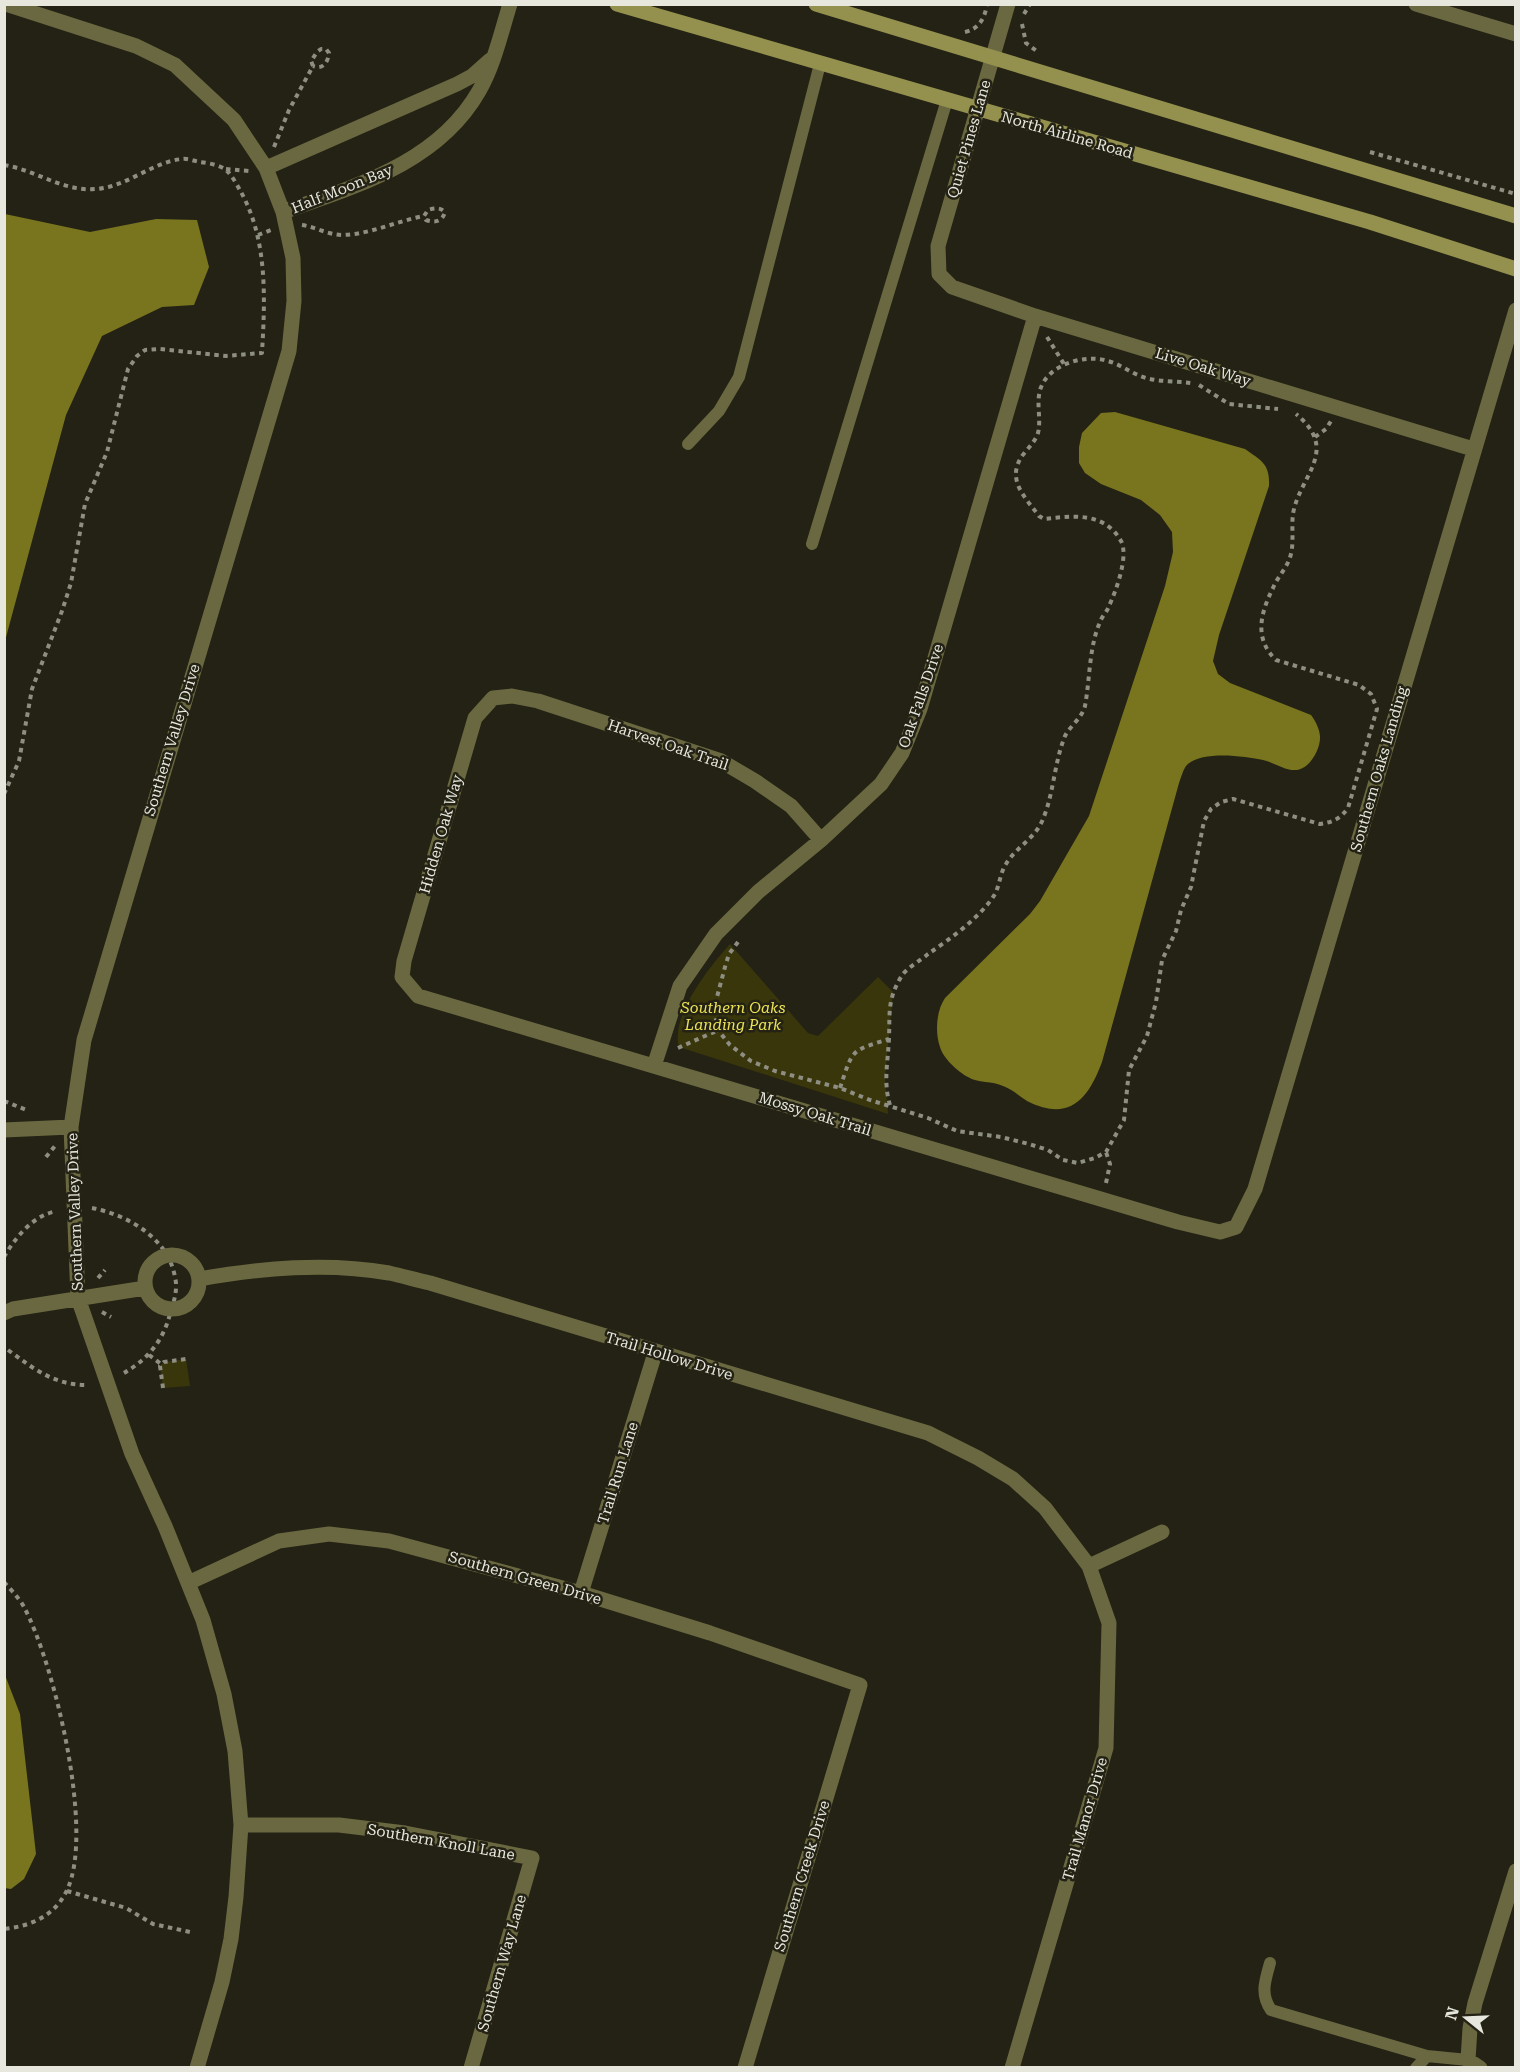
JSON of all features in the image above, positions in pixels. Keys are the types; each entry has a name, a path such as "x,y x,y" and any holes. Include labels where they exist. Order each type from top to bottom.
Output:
{"main road":[{"name":"North Airline Road","path":"617,4 1370,222 1515,269"},
{"path":"816,4 1515,216"}],"street":[{"name":"Southern Valley Drive","path":"6,4 136,46 175,65 234,120 266,168 285,219 293,258 294,301 289,351 84,1040 71,1127 78,1298 132,1454 203,1620 224,1694 235,1750 241,1825 231,1939 222,1982 197,2067"},
{"name":"Half Moon Bay","path":"285,219 403,164 436,143 461,116 479,91 510,4"},
{"name":"Quiet Pines Lane","path":"939,274 938,246 1008,4"},
{"path":"1416,4 1515,34"},
{"path":"266,168 457,84 472,76 492,58"},
{"name":"Live Oak Way","path":"939,274 952,287 1035,316 1473,449"},
{"name":"Southern Oaks Landing","path":"1236,1227 1255,1189 1515,309"},
{"name":"Oak Falls Drive","path":"655,1062 680,986 716,934 758,892 821,840 881,784 902,753 920,709 1035,316"},
{"name":"Harvest Oak Trail","path":"493,698 512,696 538,701 721,761 791,806 821,840"},
{"name":"Hidden Oak Way","path":"402,976 404,961 475,718 493,698"},
{"name":"Mossy Oak Trail","path":"402,976 418,996 655,1062 1102,1199 1220,1232 1236,1227"},
{"path":"4,1130 71,1127"},
{"path":"167,1255 184,1257 197,1270 199,1279 195,1296 181,1308 163,1308 154,1303 145,1288 147,1270 152,1263 167,1255"},
{"name":"Trail Hollow Drive","path":"199,1279 267,1269 333,1267 388,1273 430,1283 655,1353 928,1433 969,1453 1013,1479 1045,1508 1089,1566"},
{"path":"4,1313 14,1309 145,1288"},
{"name":"Trail Run Lane","path":"581,1593 655,1353"},
{"path":"1089,1566 1161,1532"},
{"name":"Southern Green Drive","path":"188,1583 279,1541 329,1534 389,1541 581,1593 710,1633 860,1685"},
{"name":"Trail Manor Drive","path":"1012,2067 1106,1748 1109,1623 1089,1566"},
{"name":"Southern Creek Drive","path":"745,2067 860,1685"},
{"name":"Southern Knoll Lane","path":"241,1825 339,1825 405,1833 532,1858"},
{"name":"Southern Way Lane","path":"471,2067 532,1858"},
{"path":"1474,2064 1470,2028 1475,2003 1515,1871"}],"lane":[{"path":"688,444 719,411 739,377 820,64"},
{"path":"812,544 947,100"},
{"path":"1270,1964 1264,1984 1265,2001 1271,2010 1427,2056 1474,2064"},
{"path":"1416,2067 1427,2056"}],"path":[{"path":"962,32 976,28 984,18 987,4"},
{"path":"1030,4 1021,26 1026,43 1040,53"},
{"path":"4,165 37,175 62,186 97,189 183,159 208,163 225,169 248,171 266,168 289,110 313,66 311,61 316,52 326,49 329,53 328,60 318,68 313,66"},
{"path":"1365,150 1515,194"},
{"path":"4,794 18,761 32,689 71,583 85,504 107,452 128,369 137,356 146,350 160,349 226,356 262,353 264,304 258,235 246,201 225,169"},
{"path":"258,235 285,219 330,234 341,235 366,232 424,216 428,210 434,208 445,212 444,218 439,221 426,220 424,216"},
{"path":"890,1105 885,1090 885,1078 889,1039 888,1011 893,992 902,975 954,936 977,914 995,894 1004,866 1038,831 1044,818 1066,735 1084,709 1096,634 1100,621 1109,608 1124,556 1122,542 1100,521 1083,516 1044,519 1038,516 1016,483 1016,471 1021,457 1033,443 1038,432 1038,397 1043,383 1053,371 1064,364 1086,359 1105,360 1150,379 1197,384 1229,405 1284,410"},
{"path":"738,942 729,954 717,997 715,1014 718,1030 730,1045 751,1060 775,1071 840,1088 928,1118 957,1131 1001,1137 1048,1150 1063,1160 1078,1163 1106,1152 1124,1120 1128,1070 1147,1036 1156,1002 1162,960 1176,931 1181,910 1191,887 1200,836 1211,808 1233,799 1320,824 1332,823 1348,808 1377,709 1371,694 1359,685 1275,660 1266,651 1260,635 1263,613 1269,597 1290,559 1293,545 1293,514 1316,456 1315,437 1306,422 1293,411"},
{"path":"655,1062 732,1024"},
{"path":"840,1088 853,1053 889,1039"},
{"path":"1102,1199 1110,1164 1106,1152"},
{"path":"4,1257 25,1229 45,1214 53,1212"},
{"path":"8,1350 38,1371 63,1383 87,1385"},
{"path":"149,1355 161,1364 163,1388"},
{"path":"161,1364 186,1359"},
{"path":"4,1582 23,1605 41,1643 68,1745 78,1842 67,1890 50,1914 31,1924 4,1929"},
{"path":"67,1890 126,1908 153,1924 190,1932"}],"green space":[{"name":"Southern Oaks Landing Park","path":"730,944 808,1033 818,1036 878,977 893,992 885,1078 888,1114 679,1047 680,1021 686,1007 712,965"},
{"path":"186,1359 190,1386 163,1388 160,1366 164,1362"}],"shaded area":[{"path":"5,214 90,232 156,219 197,220 209,267 194,305 162,307 102,336 66,415 5,641"},
{"path":"1115,412 1245,449 1264,464 1268,473 1269,486 1219,635 1213,661 1218,674 1230,683 1311,715 1318,728 1320,741 1309,763 1305,767 1294,770 1255,758 1234,756 1201,758 1186,766 1179,783 1102,1062 1083,1097 1075,1104 1054,1109 1027,1101 1006,1087 972,1079 960,1072 942,1051 938,1041 937,1022 945,998 1030,914 1040,901 1089,816 1165,586 1173,552 1172,532 1160,515 1141,500 1101,484 1085,473 1079,463 1082,433 1101,413"},
{"path":"5,1675 20,1714 36,1854 24,1879 11,1889 4,1888"}]}
